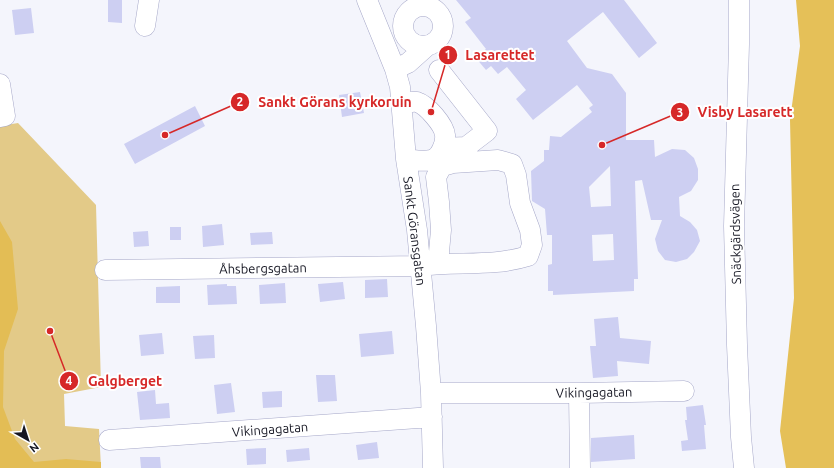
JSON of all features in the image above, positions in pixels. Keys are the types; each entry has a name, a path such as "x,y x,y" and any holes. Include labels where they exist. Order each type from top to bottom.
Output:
{"street":[{"path":"145,26 149,0"},
{"name":"Sankt Göransgatan","path":"367,0 395,69 400,87 406,159 417,230 429,265 432,468"},
{"name":"Snäckgärdsvägen","path":"739,0 734,226 737,345 741,437 744,468"},
{"path":"395,69 408,63 427,46 438,39 443,27 440,14 433,8 416,6 409,11 403,20 403,30 408,40 416,45 427,46"},
{"path":"375,21 390,14 409,11"},
{"path":"439,70 487,131 466,147 443,148"},
{"path":"0,84 5,116 0,117"},
{"path":"402,104 417,102 433,113 445,135 443,148 439,155 432,160 420,161 406,159"},
{"path":"498,160 512,164 516,175 520,203 530,230 532,245 528,256 512,261 429,265 441,230 436,177 442,166 453,163 498,160"},
{"name":"Åhsbergsgatan","path":"105,270 429,265"},
{"name":"Vikingagatan","path":"431,393 684,391"},
{"path":"579,393 580,468"},
{"name":"Vikingagatan","path":"109,440 432,417"}],"shaded area":[{"path":"796,0 834,0 834,468 786,468 780,431 794,298 790,120 800,46"},
{"path":"18,123 96,205 101,387 64,394 65,426 99,429 101,468 0,468 0,126"},
{"path":"0,221 12,242 18,309 4,351 3,407 15,439 34,462 66,459 101,462 101,468 0,468"}],"building":[{"path":"108,0 122,0 122,23 108,22"},
{"path":"456,0 624,0 657,43 639,58 603,12 567,41 587,68 612,74 626,93 626,140 654,140 655,157 672,149 685,150 694,158 698,169 698,180 691,191 679,197 680,216 690,222 697,230 700,241 694,252 687,259 676,262 665,260 658,251 655,239 662,220 651,220 642,180 635,181 638,279 634,279 634,291 553,295 553,291 548,291 548,265 552,264 552,235 547,235 545,209 532,201 531,171 544,161 544,150 549,150 550,136 561,137 592,112 589,108 593,105 577,85 533,120 516,99 526,90 507,67 498,74 491,66 486,70 475,57 486,49 465,22 471,18","holes":["610,166 611,206 591,207 589,187","613,234 614,260 593,261 592,235"]},
{"path":"31,8 34,33 15,35 12,10"},
{"path":"360,92 364,113 342,117 339,95"},
{"path":"195,106 205,126 135,164 124,144"},
{"path":"222,224 224,245 203,247 202,226"},
{"path":"170,227 181,227 181,240 170,240"},
{"path":"148,231 149,246 134,247 133,232"},
{"path":"272,232 273,244 251,245 250,233"},
{"path":"387,279 388,297 365,298 365,280"},
{"path":"343,282 345,299 320,302 318,284"},
{"path":"285,283 286,303 260,304 259,285"},
{"path":"227,284 227,286 236,286 237,304 208,305 207,285"},
{"path":"180,286 180,303 156,303 156,287"},
{"path":"618,317 620,338 651,341 649,364 617,361 618,376 593,378 590,346 596,346 594,319"},
{"path":"392,331 394,354 361,357 359,334"},
{"path":"162,333 164,354 141,356 139,335"},
{"path":"214,335 215,358 195,359 193,336"},
{"path":"316,375 335,375 337,401 318,402"},
{"path":"231,383 235,412 217,414 214,385"},
{"path":"155,390 156,404 169,403 170,418 140,420 137,392"},
{"path":"282,391 282,407 263,408 262,392"},
{"path":"703,405 706,425 704,425 706,449 682,451 681,441 688,440 685,420 687,420 686,407"},
{"path":"634,435 635,459 591,462 591,438"},
{"path":"377,442 379,458 358,460 356,445"},
{"path":"266,448 266,464 247,465 246,449"},
{"path":"309,448 310,460 287,462 286,450"},
{"path":"140,457 160,457 161,468 141,468"}],"place":[{"name":"Lasarettet","path":"431,112"},
{"name":"Sankt Görans kyrkoruin","path":"165,135"},
{"name":"Visby Lasarett","path":"602,145"},
{"name":"Galgberget","path":"50,331"}]}
